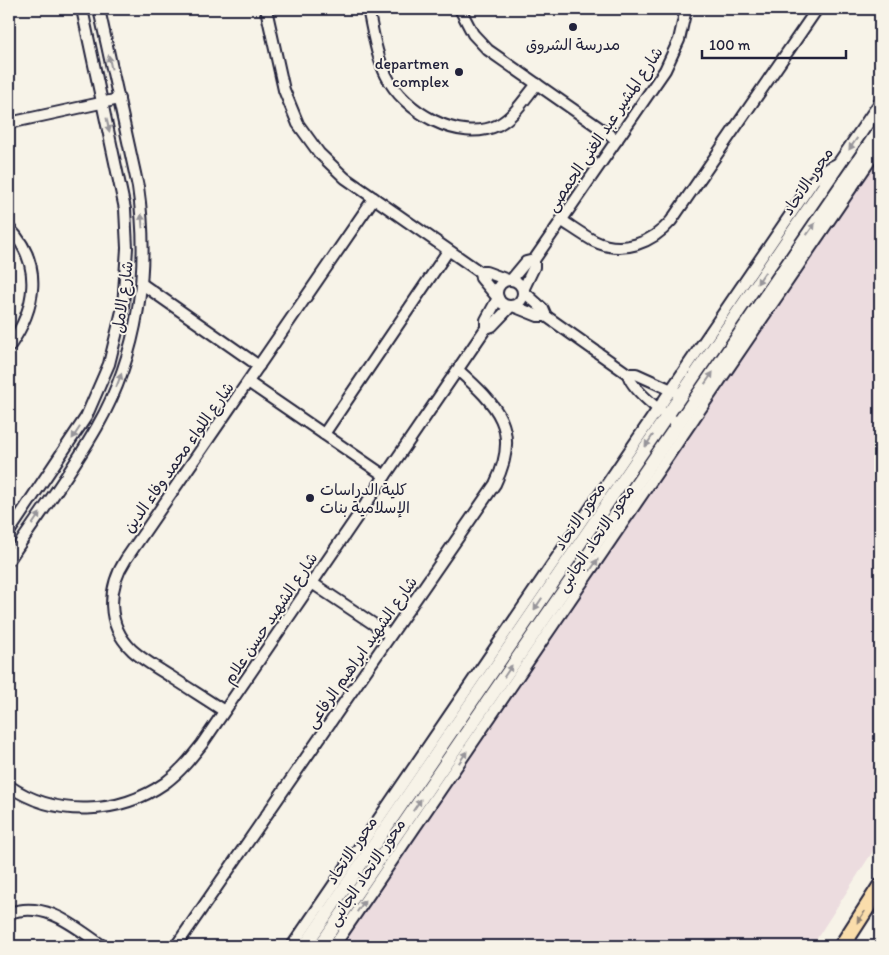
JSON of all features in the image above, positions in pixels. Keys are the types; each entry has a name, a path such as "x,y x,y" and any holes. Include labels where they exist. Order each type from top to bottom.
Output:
{"main road":[{"path":"842,946 880,887"}],"street":[{"name":"شارع الامل","path":"9,532 86,417 106,373 120,326 126,287 127,229 122,190 82,9"},
{"name":"شارع الامل","path":"9,560 88,442 107,409 127,357 136,321 142,284 141,206 99,9"},
{"path":"266,9 284,90 298,124 313,146 331,166 480,272 486,272 520,284 523,290 543,309 546,316 628,374 636,374 682,395"},
{"path":"368,9 381,62 390,83 417,110 440,123 470,131 490,129 512,115 537,84"},
{"path":"460,9 467,25 484,46 617,140"},
{"name":"شارع المشير عبد الغنى الجمصى","path":"523,290 534,267 534,260 665,70 679,40 686,9"},
{"path":"561,220 594,241 618,247 642,243 653,238 663,230 817,9"},
{"path":"9,123 118,99"},
{"name":"محور الاتحاد","path":"682,395 880,104"},
{"name":"محور الاتحاد","path":"305,946 667,416 880,129"},
{"name":"محور الاتحاد الجانبى","path":"334,946 880,146"},
{"name":"شارع اللواء محمد وفاء الدين","path":"224,711 131,649 114,621 112,600 116,578 123,564 374,198"},
{"path":"9,228 24,247 33,280 26,316 9,347"},
{"path":"324,434 448,250"},
{"name":"شارع المشير عبد الغنى الجمصى","path":"509,280 526,262 534,260"},
{"path":"480,272 481,278 502,304 538,316 546,316"},
{"path":"498,298 499,286 509,280"},
{"path":"142,284 259,366"},
{"path":"512,306 521,300 523,290"},
{"name":"شارع الشهيد حسن علام","path":"9,786 29,798 64,807 99,808 134,799 158,787 179,771 197,751 458,370 486,328 486,320 498,298"},
{"name":"شارع الشهيد حسن علام","path":"486,328 492,326 512,306"},
{"name":"شارع الشهيد ابراهيم الرفاعى","path":"176,946 495,484 504,461 505,435 497,410 481,390 458,370"},
{"path":"628,374 630,381 667,416"},
{"path":"248,382 385,476"},
{"name":"محور الاتحاد الجانبى","path":"292,946 682,395"},
{"name":"محور الاتحاد","path":"320,946 667,416"},
{"path":"312,583 390,635"},
{"path":"9,913 34,909 56,915 103,946"}],"shaded area":[{"path":"880,122 880,840 812,946 316,946"}],"place":[{"name":"مدرسة الشروق","path":"573,27"},
{"name":"departmen complex","path":"459,72"},
{"name":"كلية الدراسات الإسلامية بنات","path":"310,498"}]}
